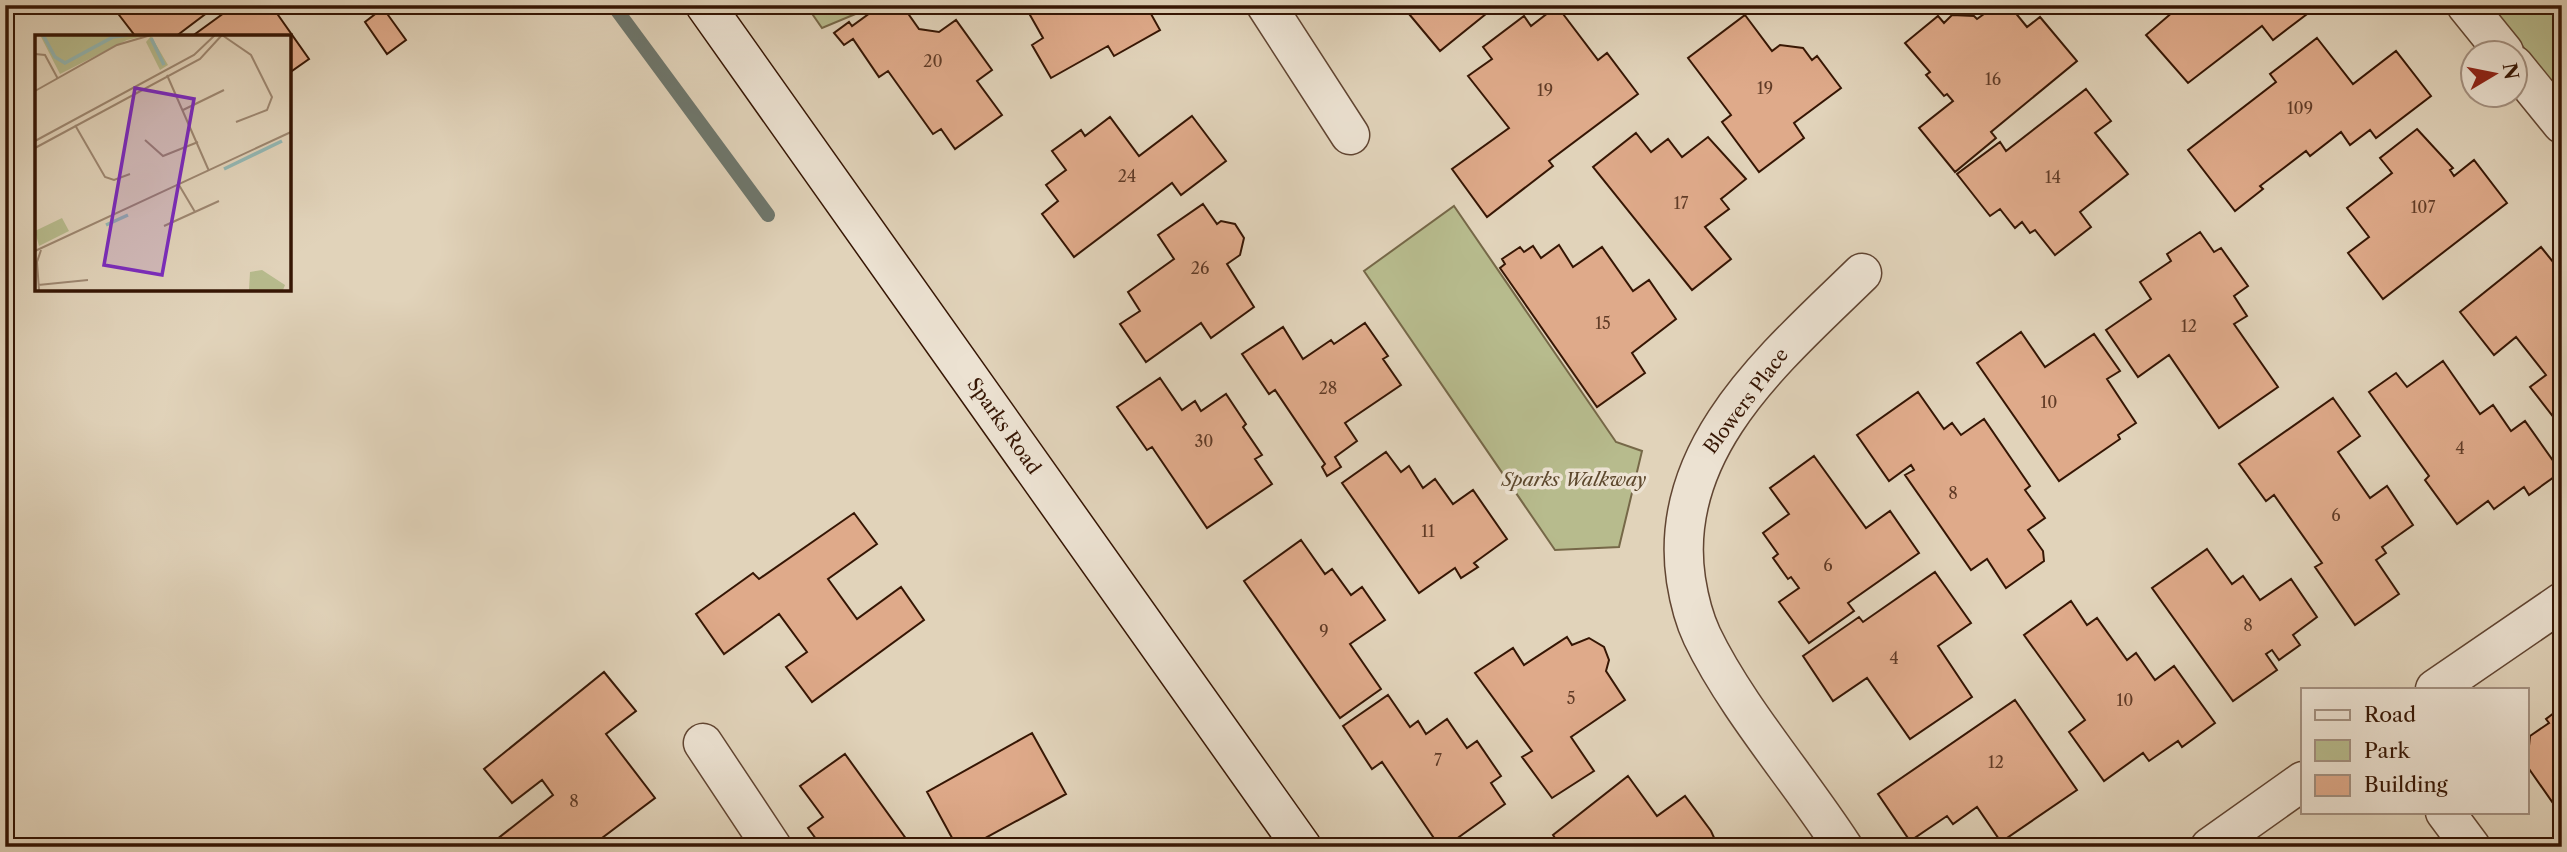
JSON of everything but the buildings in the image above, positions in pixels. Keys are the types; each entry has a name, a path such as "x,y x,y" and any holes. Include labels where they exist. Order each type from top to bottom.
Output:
{"street":[{"name":"Sparks Road","path":"705,5 1302,847"},
{"path":"1266,5 1350,135"},
{"path":"2466,5 2493,38"},
{"path":"2528,81 2562,124"},
{"name":"Blowers Place","path":"1843,847 1719,668 1700,634 1689,596 1684,561 1685,520 1694,480 1708,447 1730,416 1775,358 1862,273"},
{"path":"2436,688 2562,602"},
{"path":"703,743 772,847"},
{"path":"2210,847 2301,783"},
{"path":"2446,814 2471,847"}],"green space":[{"path":"806,5 877,5 822,28"},
{"path":"2489,5 2561,5 2562,95 2528,53 2528,38 2516,38"},
{"name":"Sparks Walkway","path":"1454,206 1616,442 1642,451 1619,547 1555,550 1364,271"}],"waterway":[{"path":"613,5 768,215"}]}
